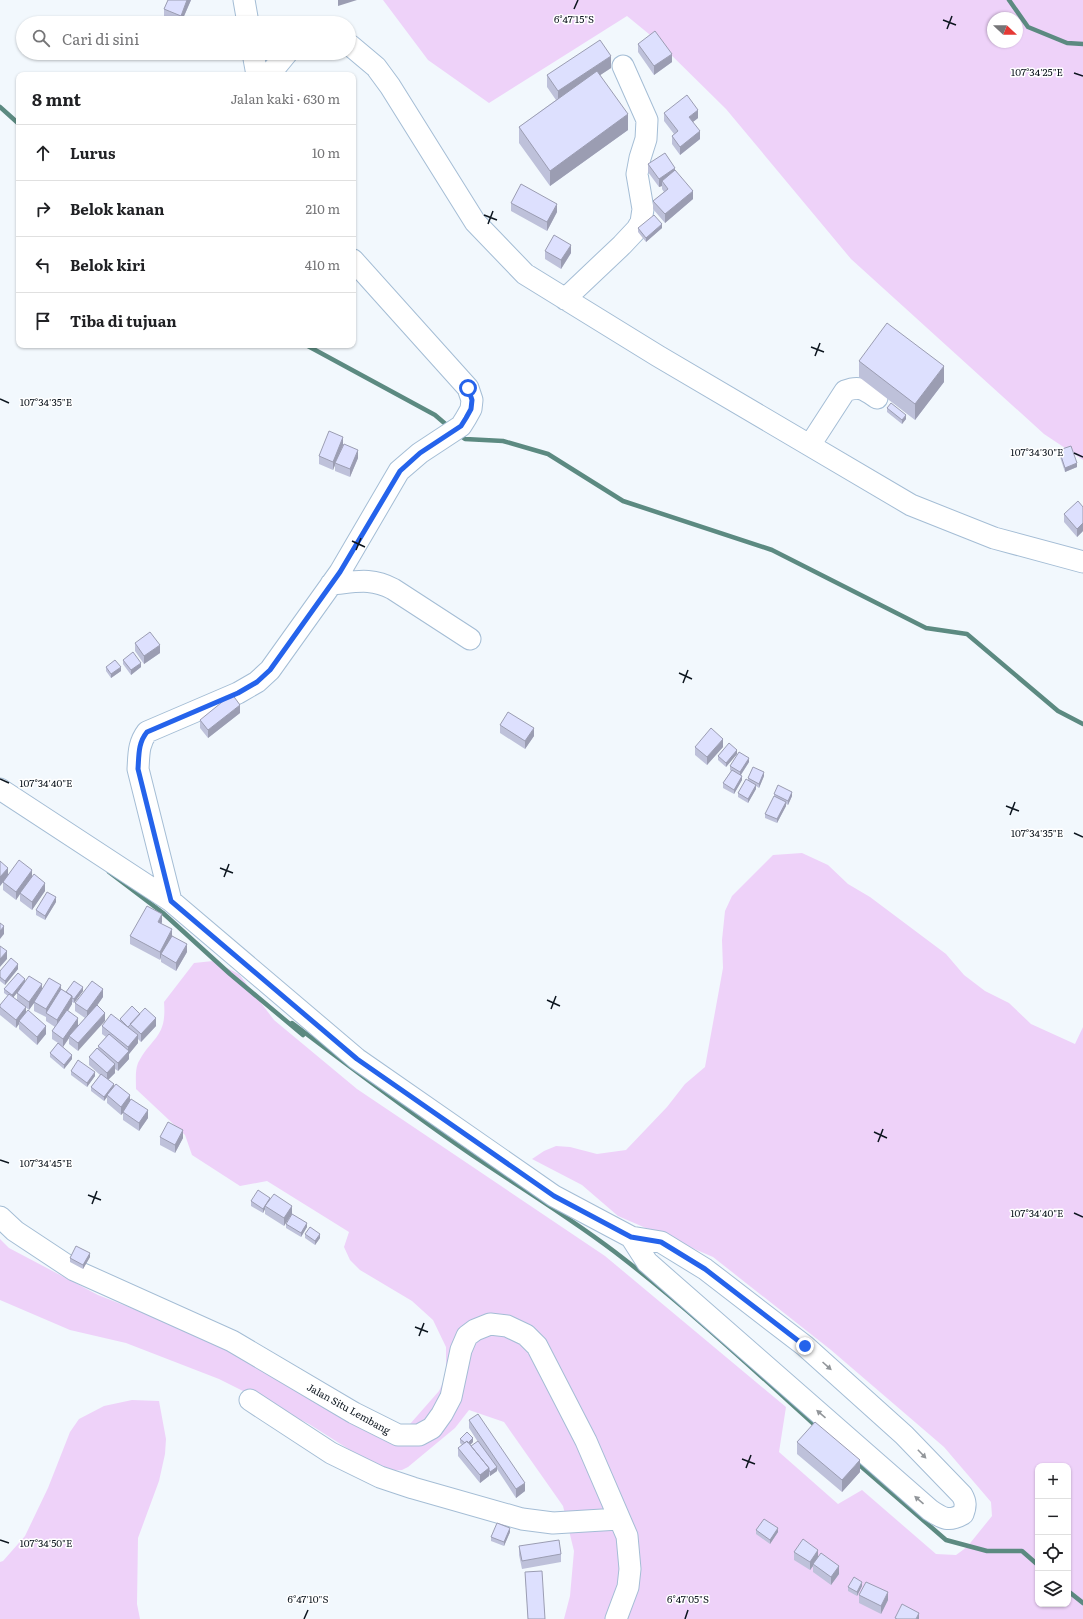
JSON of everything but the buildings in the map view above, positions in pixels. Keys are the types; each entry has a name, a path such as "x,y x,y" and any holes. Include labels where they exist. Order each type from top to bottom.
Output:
{"street":[{"path":"244,0 247,16"},
{"path":"356,50 376,68 390,86 475,222 525,274 658,356 810,444 911,505 994,538 1083,562"},
{"path":"254,60 256,72"},
{"path":"271,72 281,60"},
{"path":"564,299 622,245 637,229 641,222 643,209 637,174 646,139 647,120 623,66"},
{"path":"171,901 138,769 139,746 141,741 147,732 238,693 257,682 270,670 340,572 400,471 420,453 461,426 471,409 472,400 468,388 356,263"},
{"path":"810,444 845,392 853,388 863,389 877,398"},
{"path":"331,584 368,581 381,582 470,639"},
{"path":"0,790 171,901 357,1059 554,1196 631,1237 661,1242 705,1269 805,1346 904,1435 962,1495 966,1502 966,1508 963,1514 954,1519 940,1517 930,1510 647,1262 631,1237"},
{"name":"Jalan Situ Lembang","path":"0,1217 15,1231 74,1270 232,1341 354,1413 398,1435 420,1435 432,1428 442,1414 451,1397 461,1350 467,1336 475,1330 490,1324 507,1326 526,1335 537,1346 586,1441 627,1536 630,1569 628,1587 616,1619"},
{"path":"250,1400 331,1453 387,1479 522,1519 553,1523 619,1518"}],"shaded area":[{"path":"383,0 1083,0 1083,460 1044,434 851,259 726,109 655,39 627,16 489,103 428,60"},
{"path":"802,853 828,865 848,884 870,897 946,954 964,975 985,991 1009,1003 1031,1024 1075,1044 1083,1027 1083,1619 564,1619 570,1596 574,1551 563,1506 504,1422 469,1410 455,1428 408,1467 402,1470 383,1471 309,1424 219,1379 126,1343 70,1330 0,1300 0,1239 9,1248 98,1295 203,1336 386,1436 410,1424 439,1391 446,1376 446,1347 433,1320 412,1301 360,1270 350,1260 344,1247 349,1232 267,1181 240,1186 192,1155 185,1135 136,1089 137,1066 143,1054 161,1030 164,1014 164,1002 194,963 213,961 239,974 274,1020 357,1089 605,1256 786,1407 779,1452 838,1504 862,1490 936,1554 956,1555 967,1547 992,1516 991,1502 944,1447 831,1350 713,1257 618,1216 582,1185 532,1159 544,1151 556,1146 570,1147 597,1154 626,1150 667,1107 685,1084 705,1067 723,968 722,940 725,911 732,896 773,855"},
{"path":"132,1400 159,1401 166,1439 165,1454 159,1481 138,1538 137,1604 140,1619 0,1619 0,1562 3,1561 25,1536 48,1488 70,1432 79,1419 104,1406"}],"waterway":[{"path":"1009,0 1028,27 1067,43 1083,44"},
{"path":"0,107 16,121"},
{"path":"312,348 435,415 449,427"},
{"path":"458,434 465,439 503,441 548,454 623,501 772,550 926,628 967,634 1058,711 1083,724"},
{"path":"109,872 163,913 230,974 303,1035 292,1023 431,1126 570,1220 624,1259 698,1320 817,1427"},
{"path":"856,1462 946,1540 987,1551 1022,1551 1035,1562"},
{"path":"1071,1593 1083,1603"}],"route":[{"path":"468,388 472,400 471,409 461,426 420,453 400,471 391,483 340,572 270,670 257,682 238,693 147,732 141,741 139,746 138,769 171,901 357,1059 554,1196 631,1237 661,1242 705,1269 805,1346"}]}
